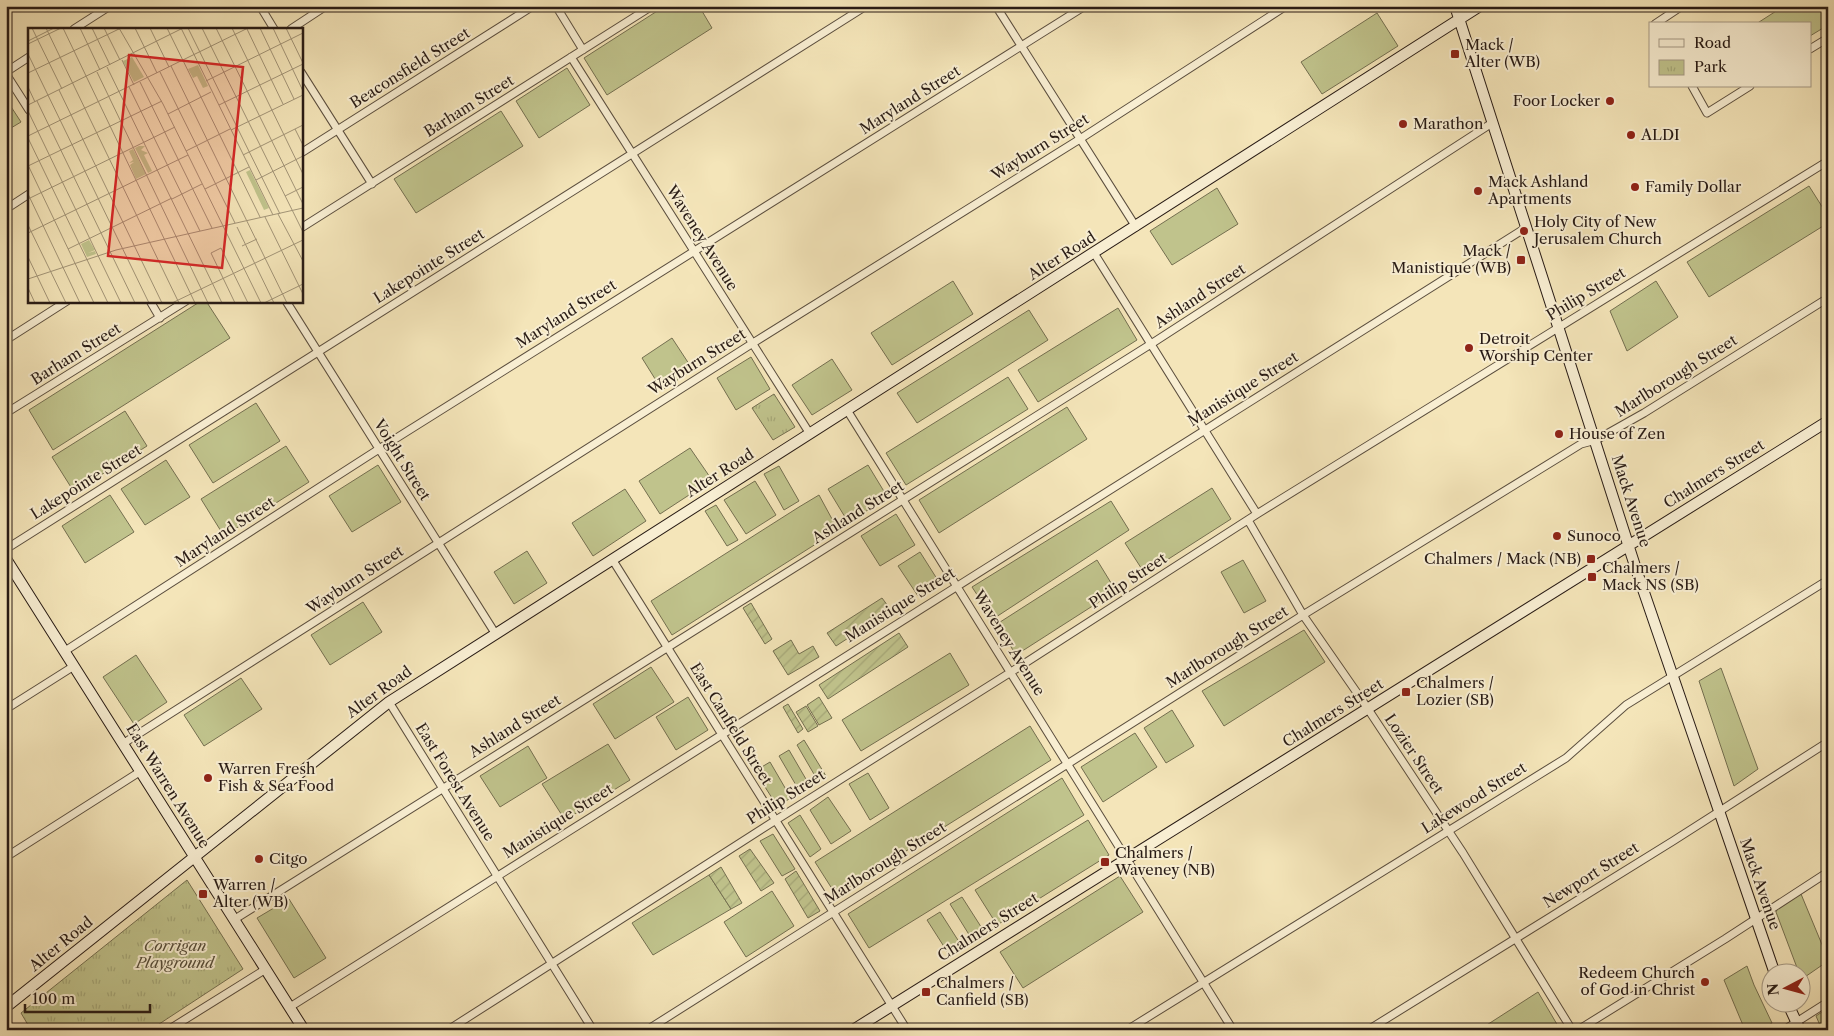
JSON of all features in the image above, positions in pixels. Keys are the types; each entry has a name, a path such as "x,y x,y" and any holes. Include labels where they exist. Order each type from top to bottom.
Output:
{"street":[{"path":"76,28 110,6"},
{"path":"260,6 273,28"},
{"path":"293,28 326,6"},
{"name":"Beaconsfield Street","path":"302,152 533,6"},
{"path":"556,6 583,50"},
{"name":"Barham Street","path":"302,227 652,6"},
{"name":"Lakepointe Street","path":"6,549 866,6"},
{"path":"996,6 1136,227"},
{"name":"Maryland Street","path":"65,651 379,449 1085,6"},
{"name":"Wayburn Street","path":"124,744 753,343 1080,139 1286,6"},
{"name":"Mack Avenue","path":"1455,6 1629,546 1771,964"},
{"name":"Alter Road","path":"6,1007 388,702 1094,254 1480,6"},
{"path":"1658,22 1682,6"},
{"path":"1812,48 1828,38"},
{"name":"Waveney Avenue","path":"571,57 810,434"},
{"path":"28,58 6,73 28,108"},
{"path":"302,74 372,184"},
{"path":"1693,88 1707,113 1747,88"},
{"name":"Ashland Street","path":"235,919 1151,344 1492,123"},
{"name":"Philip Street","path":"448,1030 1257,514 1828,161"},
{"path":"6,208 28,195"},
{"name":"Manistique Street","path":"290,1007 498,877 501,872 1527,228"},
{"path":"1094,254 1257,514"},
{"name":"Marlborough Street","path":"647,1030 1303,615 1581,444 1596,440 1644,413 1828,298"},
{"path":"6,340 65,302"},
{"path":"151,302 160,318"},
{"name":"Barham Street","path":"6,414 184,302"},
{"name":"Voight Street","path":"287,302 495,633"},
{"name":"Waveney Avenue","path":"847,410 1126,859"},
{"name":"Chalmers Street","path":"853,1030 1828,421"},
{"name":"Lozier Street","path":"1248,520 1303,615 1368,709 1448,831 1572,1030"},
{"name":"East Warren Avenue","path":"6,559 304,1030"},
{"name":"East Canfield Street","path":"612,559 906,1030"},
{"name":"Lakewood Street","path":"1127,1030 1566,758 1621,709 1828,580"},
{"path":"6,709 74,666"},
{"name":"East Forest Avenue","path":"388,702 593,1030"},
{"name":"Newport Street","path":"1368,1030 1828,742"},
{"path":"6,856 141,770"},
{"path":"1126,859 1233,1030"},
{"path":"1578,1030 1828,872"},
{"path":"168,1030 266,969"},
{"path":"1784,1030 1798,1026 1828,1002"},
{"path":"1793,1014 1798,1026"}],"green space":[{"path":"665,6 699,6 712,28 607,95 584,58"},
{"path":"1784,6 1828,6 1828,25 1812,35 1812,22 1759,22"},
{"path":"1377,13 1398,46 1322,94 1301,62"},
{"path":"567,68 590,105 539,138 516,101"},
{"path":"6,99 21,122 6,131"},
{"path":"501,111 523,146 416,213 394,179"},
{"path":"1809,186 1828,216 1828,223 1709,297 1687,262"},
{"path":"1217,188 1238,224 1172,265 1150,231"},
{"path":"953,281 973,314 892,365 871,333"},
{"path":"1656,281 1678,317 1627,351 1610,311"},
{"path":"199,302 207,302 230,338 53,450 29,410"},
{"path":"1118,308 1137,340 1038,402 1018,370"},
{"path":"1029,310 1048,340 917,423 897,393"},
{"path":"672,338 693,370 662,390 642,358"},
{"path":"751,357 770,389 736,410 717,378"},
{"path":"832,359 852,390 812,415 792,385"},
{"path":"1008,377 1028,409 906,485 886,453"},
{"path":"774,394 795,427 773,440 752,408"},
{"path":"256,403 280,441 213,483 189,445"},
{"path":"1067,407 1087,439 939,533 919,500"},
{"path":"125,411 147,446 74,492 52,457"},
{"path":"286,446 309,482 224,536 201,499"},
{"path":"690,448 712,480 660,514 639,481"},
{"path":"166,460 190,497 145,525 121,489"},
{"path":"378,465 401,502 352,532 329,496"},
{"path":"868,465 888,498 848,522 828,489"},
{"path":"779,466 799,501 784,510 764,474"},
{"path":"755,481 776,515 746,534 724,500"},
{"path":"1212,488 1231,519 1145,574 1125,543"},
{"path":"625,489 646,521 593,556 572,523"},
{"path":"110,495 134,532 85,563 62,526"},
{"path":"819,495 838,530 672,635 651,601"},
{"path":"1111,501 1129,530 993,619 972,587"},
{"path":"716,505 738,540 727,546 705,511"},
{"path":"896,514 915,545 880,566 861,536"},
{"path":"527,551 547,583 514,604 494,572"},
{"path":"920,552 939,582 918,596 898,566"},
{"path":"1097,560 1116,591 1016,655 997,624"},
{"path":"1243,560 1266,601 1244,613 1221,572"},
{"path":"882,598 891,610 836,646 827,633"},
{"path":"363,602 382,632 330,665 311,635"},
{"path":"751,603 772,639 765,644 743,608"},
{"path":"1304,630 1325,662 1224,726 1202,691"},
{"path":"899,633 908,647 828,699 819,685"},
{"path":"791,640 799,654 813,646 819,657 788,675 773,651"},
{"path":"950,653 969,685 861,751 842,720"},
{"path":"136,655 167,702 134,724 103,677"},
{"path":"651,667 674,702 615,739 593,704"},
{"path":"1721,668 1758,769 1734,786 1699,681"},
{"path":"241,678 262,709 204,746 184,715"},
{"path":"688,697 708,730 676,750 656,717"},
{"path":"819,697 832,718 819,725 807,705"},
{"path":"788,704 803,729 798,733 783,707"},
{"path":"806,706 818,726 808,732 796,712"},
{"path":"1172,710 1194,746 1166,763 1144,728"},
{"path":"1030,726 1051,760 836,895 815,862"},
{"path":"1135,733 1157,767 1103,802 1081,767"},
{"path":"804,740 826,776 818,781 797,745"},
{"path":"608,744 630,780 565,820 542,784"},
{"path":"528,746 547,778 500,807 480,776"},
{"path":"789,750 810,786 800,792 779,756"},
{"path":"770,762 791,798 777,806 755,771"},
{"path":"868,773 889,808 870,820 849,784"},
{"path":"1062,778 1084,815 869,948 848,914"},
{"path":"828,797 851,831 831,844 810,810"},
{"path":"800,815 821,849 810,857 788,823"},
{"path":"1088,820 1109,855 997,925 975,890"},
{"path":"773,834 795,869 782,876 760,841"},
{"path":"750,849 774,883 761,891 739,856"},
{"path":"721,867 742,903 731,909 709,875"},
{"path":"796,871 820,911 808,918 785,879"},
{"path":"709,875 731,909 653,955 632,923"},
{"path":"1120,876 1143,912 1023,988 1000,952"},
{"name":"Corrigan Playground","path":"187,880 243,969 150,1030 31,1030 21,1013"},
{"path":"772,891 794,926 746,957 724,922"},
{"path":"1801,894 1828,961 1812,972 1812,964 1796,964 1776,912 1778,908"},
{"path":"962,897 985,933 973,941 950,904"},
{"path":"289,899 326,958 294,978 257,918"},
{"path":"940,912 963,948 950,956 927,920"},
{"path":"1747,966 1762,1002 1762,1014 1768,1014 1772,1023 1761,1030 1745,1030 1724,980"},
{"path":"1538,992 1558,1026 1552,1030 1479,1030"},
{"path":"1828,1008 1828,1030 1822,1030 1816,1016"}],"place":[{"name":"Mack / Alter (WB)","path":"1455,54"},
{"name":"Foor Locker","path":"1610,101"},
{"name":"Marathon","path":"1403,124"},
{"name":"ALDI","path":"1631,135"},
{"name":"Family Dollar","path":"1635,187"},
{"name":"Mack Ashland Apartments","path":"1478,191"},
{"name":"Holy City of New Jerusalem Church","path":"1524,231"},
{"name":"Mack / Manistique (WB)","path":"1521,260"},
{"name":"Detroit Worship Center","path":"1469,348"},
{"name":"House of Zen","path":"1559,434"},
{"name":"Sunoco","path":"1557,536"},
{"name":"Chalmers / Mack (NB)","path":"1591,559"},
{"name":"Chalmers / Mack NS (SB)","path":"1592,577"},
{"name":"Chalmers / Lozier (SB)","path":"1406,692"},
{"name":"Warren Fresh Fish & Sea Food","path":"208,778"},
{"name":"Citgo","path":"259,859"},
{"name":"Chalmers / Waveney (NB)","path":"1105,862"},
{"name":"Warren / Alter (WB)","path":"203,894"},
{"name":"Redeem Church of God in Christ","path":"1705,982"},
{"name":"Chalmers / Canfield (SB)","path":"926,992"}]}
